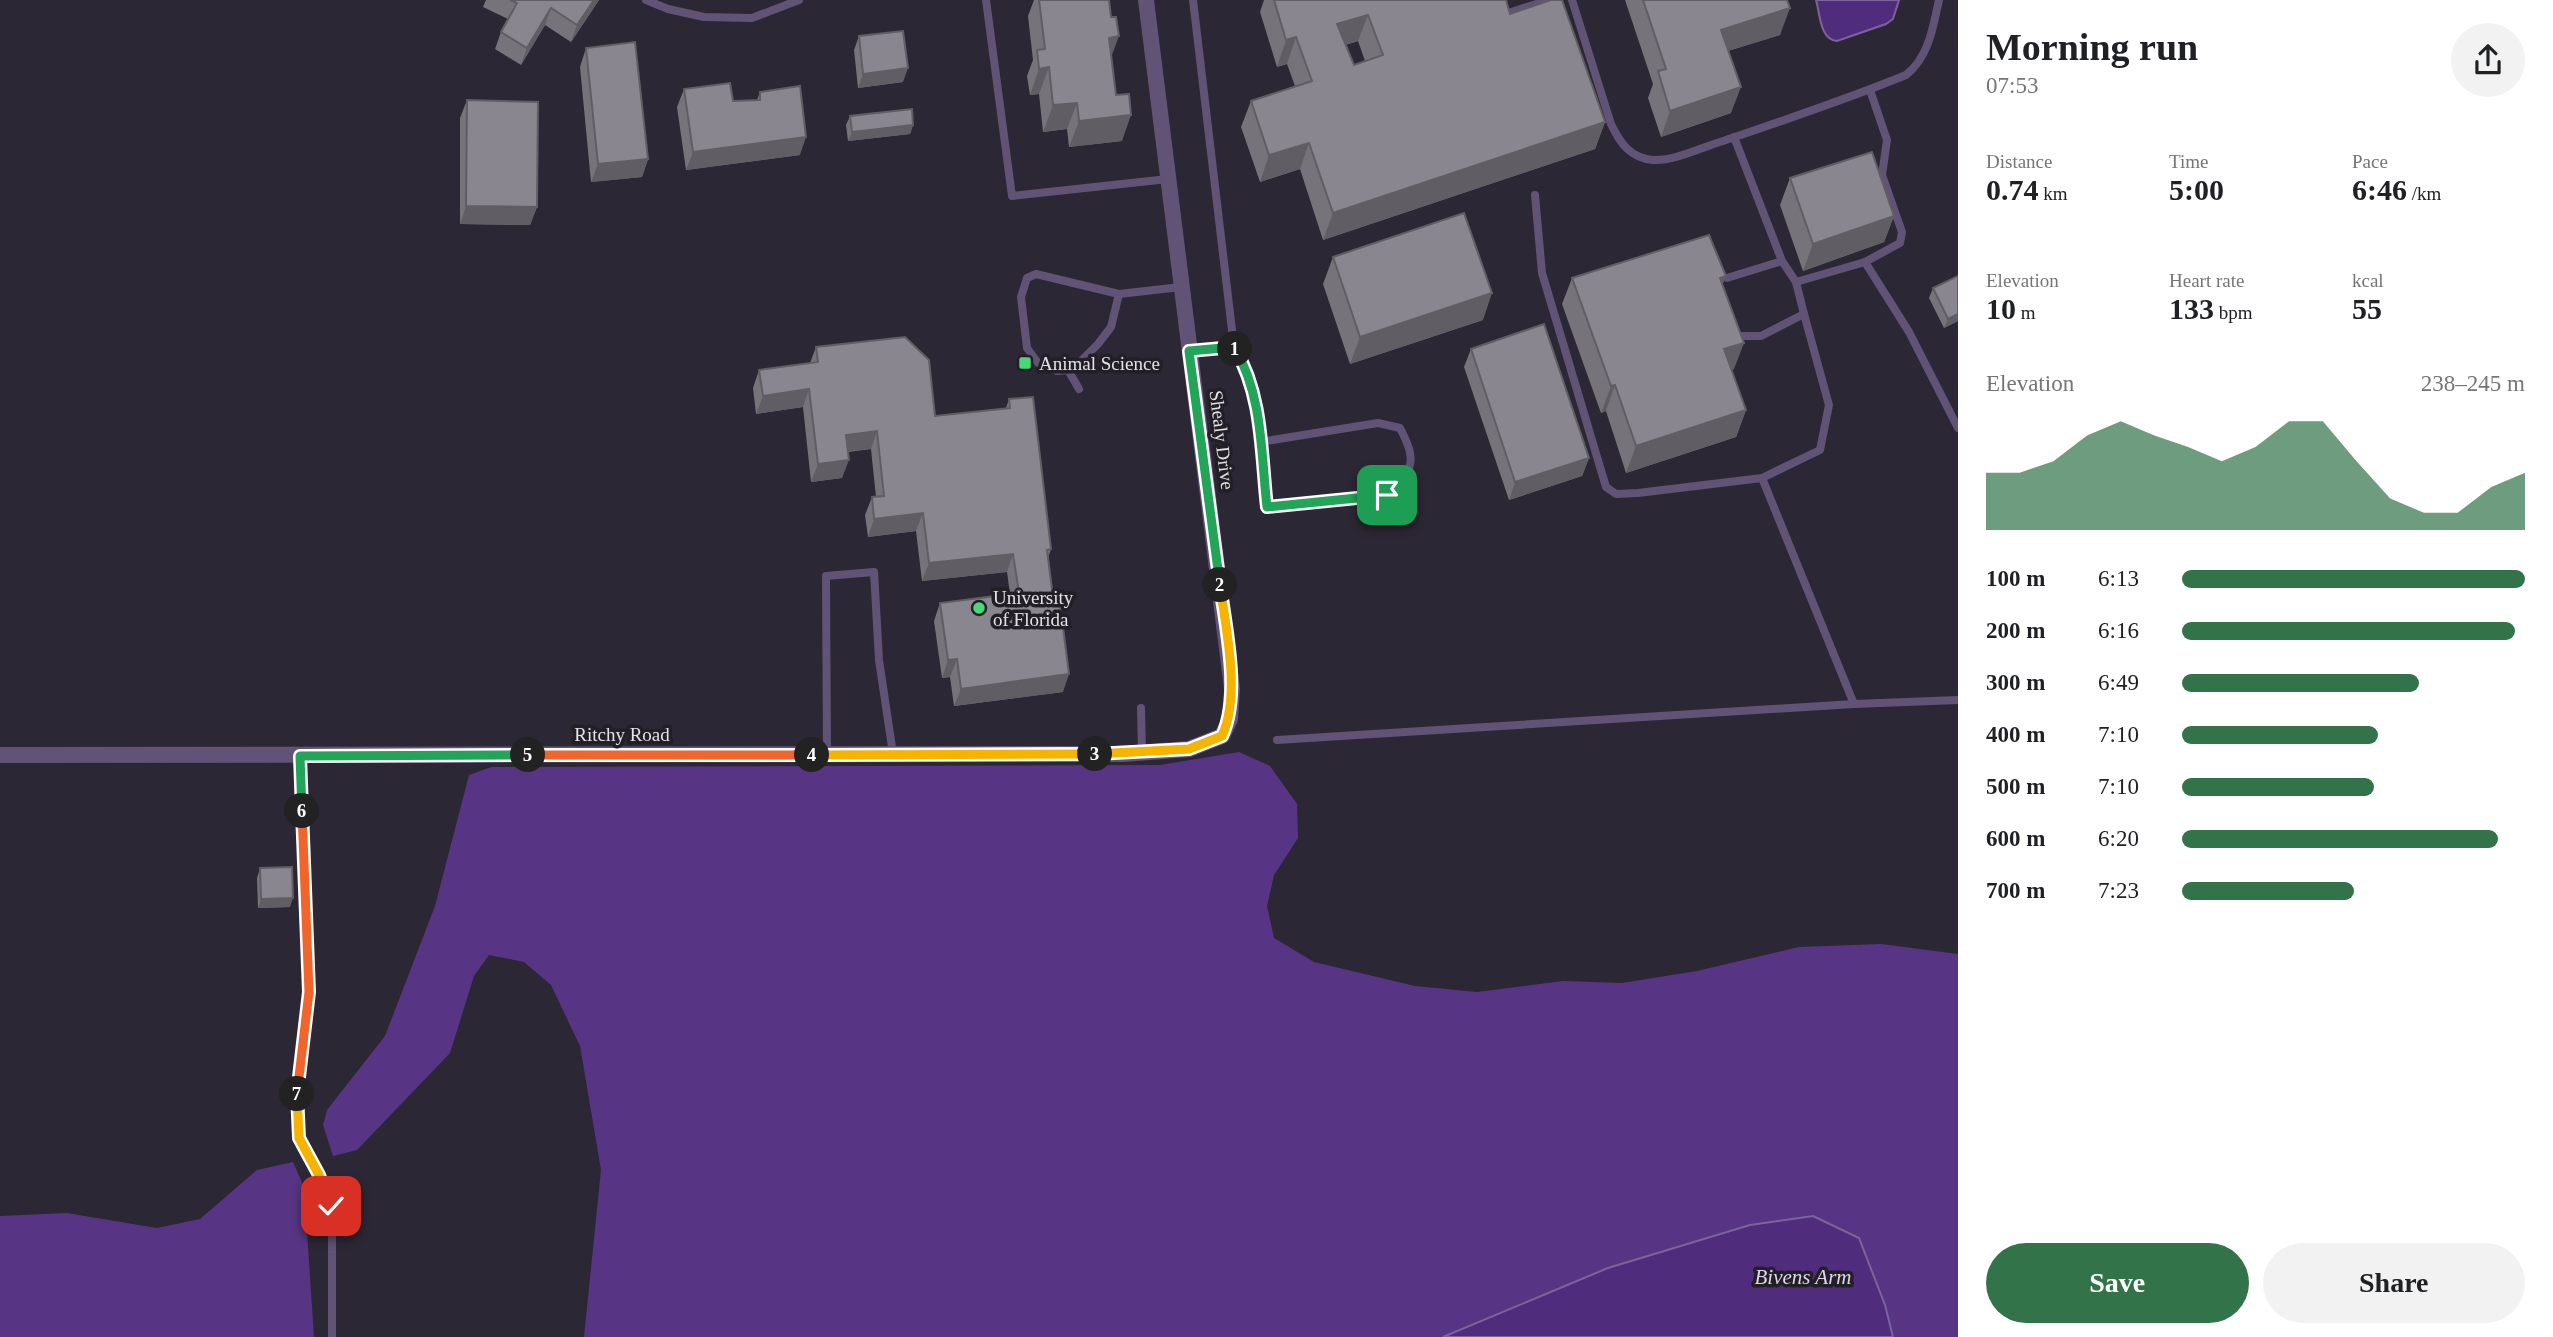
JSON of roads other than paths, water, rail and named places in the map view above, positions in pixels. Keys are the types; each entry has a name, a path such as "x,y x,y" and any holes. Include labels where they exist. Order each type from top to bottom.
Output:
{"street":[{"name":"Shealy Drive","path":"1146,0 1232,690 1230,719"},
{"name":"Ritchy Road","path":"0,755 1142,753 1189,749 1222,736 1230,719"}],"lane":[{"path":"646,0 668,9 704,17 752,18 799,0"},
{"path":"986,0 1012,196 1168,179"},
{"path":"1193,0 1234,347 1245,365 1253,391 1267,507 1387,495 1409,472 1411,450 1400,428 1378,423 1260,442"},
{"path":"1511,12 1549,0"},
{"path":"1572,0 1611,124 1626,149 1639,157 1655,160 1675,157 1906,75 1916,68 1927,45 1939,0"},
{"path":"1796,282 1865,262 1900,243 1902,232 1882,174 1887,140 1870,90"},
{"path":"1535,195 1542,273 1606,487 1616,494 1638,493 1762,478 1820,450 1829,405 1796,282 1782,261 1734,137"},
{"path":"1727,278 1782,261"},
{"path":"1865,262 1909,332 1958,428"},
{"path":"1119,293 1111,327 1089,355 1068,370 1057,371 1030,354 1021,297 1027,278 1036,274 1119,293 1181,287"},
{"path":"1732,336 1761,336 1804,314"},
{"path":"1189,351 1234,347"},
{"path":"1068,370 1079,389"},
{"path":"1762,478 1854,704"},
{"path":"828,755 826,576 874,572 879,660 893,754"},
{"path":"1277,740 1854,704 1958,700"},
{"path":"1141,708 1142,753"},
{"path":"300,756 309,992 297,1107 299,1138 319,1175 331,1206 332,1337"}],"water":[{"path":"1816,0 1899,0 1893,19 1886,24 1837,41 1831,40 1824,31"},
{"name":"Bivens Arm","path":"1813,1216 1859,1238 1885,1305 1893,1337 1443,1337 1608,1268 1750,1225"}],"place":[{"name":"Animal Science","path":"1025,363"},
{"name":"University of Florida","path":"979,608"}]}
